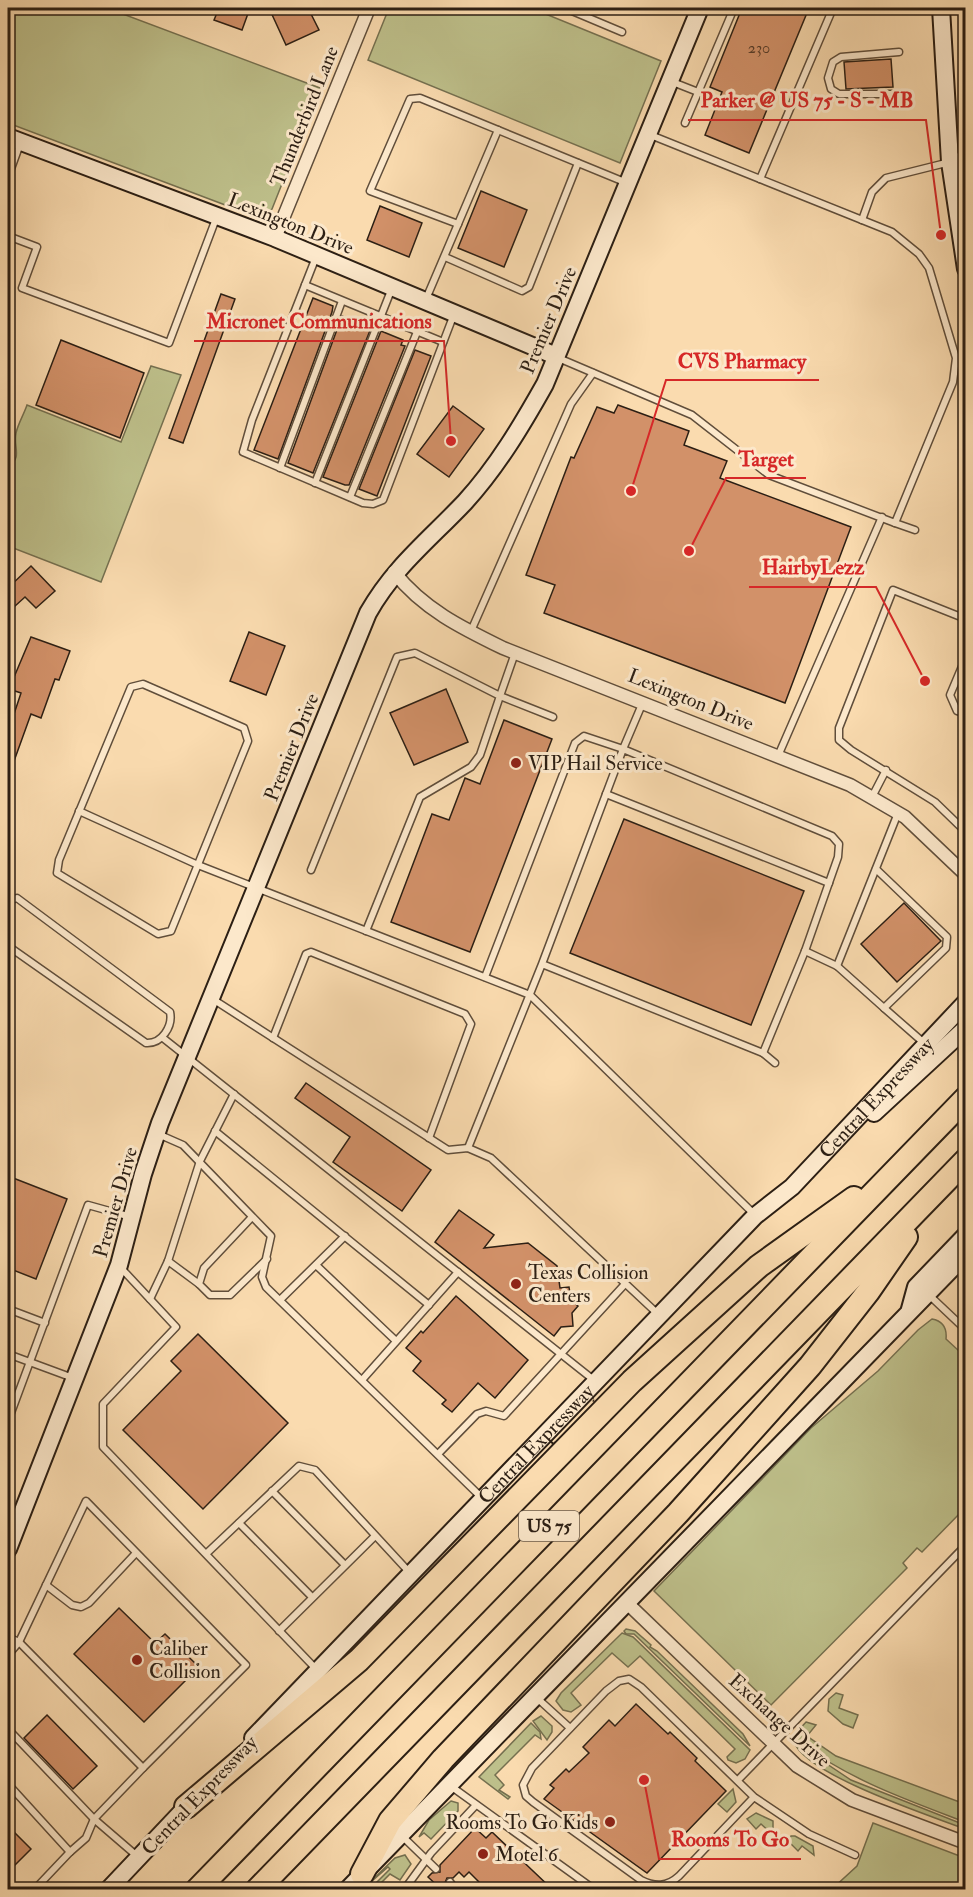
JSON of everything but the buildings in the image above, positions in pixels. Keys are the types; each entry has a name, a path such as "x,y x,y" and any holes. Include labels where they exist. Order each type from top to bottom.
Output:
{"highway":[{"name":"US 75","path":"197,1890 966,1098"},
{"name":"US 75","path":"257,1890 966,1160"},
{"path":"186,1807 359,1660 632,1381 759,1266 902,1163"},
{"path":"354,1882 390,1821 450,1751 678,1513 810,1366 868,1292 942,1184"}],"main road":[{"name":"Premier Drive","path":"8,1549 72,1378 119,1265 157,1133 364,623 381,589 394,572 465,502 488,475 530,411 556,356 700,8"},
{"path":"941,8 958,162 966,269"},
{"name":"Lexington Drive","path":"14,140 275,238 556,356"},
{"name":"Central Expressway","path":"108,1890 482,1498 755,1216 792,1187 966,1002"},
{"path":"792,1187 966,1028"},
{"path":"910,1310 916,1287 966,1235"},
{"path":"354,1882 966,1254"}],"street":[{"name":"Thunderbird Lane","path":"275,238 369,8"},
{"name":"Lexington Drive","path":"394,572 409,591 426,605 471,632 872,797 898,813 966,875"},
{"name":"Exchange Drive","path":"626,1602 797,1766 852,1800 966,1843"}],"lane":[{"path":"565,8 622,32"},
{"path":"685,123 734,8"},
{"path":"760,179 833,8"},
{"path":"899,52 841,57 833,62 828,78 831,89 839,94 902,94"},
{"path":"670,81 698,92"},
{"path":"458,225 370,191 410,99 420,98 627,183"},
{"path":"425,301 498,130"},
{"path":"648,134 892,232 929,268 956,358 953,382 895,523"},
{"path":"8,177 14,140"},
{"path":"862,220 872,192 886,178 958,162"},
{"path":"445,256 522,291 529,287 578,163"},
{"path":"8,237 37,247 22,288 168,344 217,216"},
{"path":"316,256 242,446 243,452 315,483 363,503 382,500 454,314"},
{"path":"305,285 443,342"},
{"path":"315,483 392,287"},
{"path":"280,468 342,301"},
{"path":"350,497 417,332"},
{"path":"556,356 693,416 769,475 915,530"},
{"path":"471,632 571,404 593,373"},
{"path":"778,757 882,517"},
{"path":"966,619 894,590 839,728 839,740 851,750 935,802 966,832"},
{"path":"366,931 420,797 471,766 480,754 516,652"},
{"path":"311,870 397,657 415,653 500,696 552,717"},
{"path":"966,657 950,695 957,711 966,714"},
{"path":"143,684 244,728 248,741 198,865 171,931 158,934 57,873 59,860 131,687 143,684"},
{"path":"468,1148 530,995 643,702"},
{"path":"485,977 575,743 584,736 832,836 839,844 838,857 806,951 763,1053"},
{"path":"872,797 886,770"},
{"path":"606,794 829,884"},
{"path":"79,811 198,865 530,995 755,1216"},
{"path":"837,966 898,813"},
{"path":"876,869 947,937 946,948 884,1008"},
{"path":"8,901 17,898 170,1012 171,1019 162,1038 153,1044 146,1043 8,946"},
{"path":"806,951 837,966 925,1044"},
{"path":"273,1038 306,954 311,952 465,1014 471,1024 429,1138"},
{"path":"542,964 763,1053 775,1063"},
{"path":"211,998 448,1150 468,1148 491,1158 659,1315"},
{"path":"162,1038 596,1381"},
{"path":"150,1299 168,1262 200,1161 234,1094"},
{"path":"215,1131 429,1305"},
{"path":"157,1133 183,1145 271,1236 262,1277 266,1287 482,1498"},
{"path":"8,1422 88,1205 131,1217"},
{"path":"200,1284 204,1268 252,1217"},
{"path":"280,1300 345,1236"},
{"path":"168,1262 200,1284 210,1295 230,1295 267,1259"},
{"path":"119,1265 176,1327 103,1404 103,1447 318,1671"},
{"path":"316,1265 396,1341"},
{"path":"362,1380 458,1272"},
{"path":"438,1454 477,1414 486,1411 504,1416 562,1356 625,1284"},
{"path":"927,1293 966,1330"},
{"path":"8,1309 45,1323"},
{"path":"8,1354 72,1378"},
{"path":"207,1553 299,1466 308,1466 315,1470 411,1573"},
{"path":"272,1491 345,1565"},
{"path":"8,1655 19,1642 86,1501 246,1665 94,1819 86,1838 34,1890"},
{"path":"239,1523 312,1597"},
{"path":"279,1630 375,1536"},
{"path":"738,1780 966,1545"},
{"path":"46,1585 72,1605 81,1607 89,1603 136,1552"},
{"path":"8,1637 19,1642 143,1768"},
{"path":"754,1797 674,1880 665,1885 649,1884 526,1796 523,1785 525,1777 570,1728 615,1684 629,1679 641,1687 754,1797 809,1834 855,1855"},
{"path":"535,1696 570,1728"},
{"path":"8,1729 94,1819 138,1857"},
{"path":"8,1784 70,1852"},
{"path":"449,1784 595,1890"},
{"path":"404,1890 426,1860 476,1805"},
{"path":"400,1834 436,1869"},
{"path":"450,1882 456,1890"}],"green space":[{"path":"12,8 107,8 320,88 272,209 264,216 257,217 8,123 8,20"},
{"path":"389,8 531,8 661,61 620,163 368,60"},
{"path":"151,366 181,375 101,582 8,546 8,467 15,460 16,433 27,405 121,442"},
{"path":"932,1319 942,1324 946,1332 946,1339 959,1351 965,1349 965,1508 922,1552 917,1548 903,1563 907,1568 771,1705 654,1591 811,1428 878,1371"},
{"path":"626,1629 635,1631 651,1645 650,1647 657,1651 743,1734 750,1746 634,1634 626,1634 624,1631"},
{"path":"622,1633 633,1637 750,1750 745,1759 736,1763 728,1760 727,1757 735,1749 640,1656 628,1667 612,1653 571,1693 581,1705 571,1712 563,1710 556,1701 561,1693"},
{"path":"836,1693 843,1695 839,1708 858,1715 853,1728 843,1724 828,1711 829,1699"},
{"path":"541,1716 552,1726 552,1732 547,1740 533,1721"},
{"path":"806,1722 816,1725 807,1736 836,1756 965,1804 965,1822 877,1787 835,1766 794,1739 796,1733"},
{"path":"531,1723 540,1732 541,1739 535,1735 495,1775 504,1785 499,1790 510,1797 508,1799 479,1777"},
{"path":"794,1742 851,1780 965,1825 965,1829 844,1781 803,1755"},
{"path":"733,1789 736,1802 727,1812 718,1804"},
{"path":"451,1801 458,1803 458,1811 431,1839 424,1833 419,1837 429,1820"},
{"path":"756,1813 773,1821 773,1831 770,1832 761,1824 756,1829 747,1819"},
{"path":"873,1823 965,1858 965,1889 832,1889 857,1866"},
{"path":"791,1836 813,1846 814,1855 802,1846 798,1851 788,1841"},
{"path":"405,1855 411,1864 400,1880 390,1874 375,1889 370,1889 390,1869 388,1867 363,1889 395,1858"}],"place":[{"name":"Parker @ US 75 - S - MB","path":"941,235"},
{"name":"Micronet Communications","path":"451,441"},
{"name":"CVS Pharmacy","path":"631,491"},
{"name":"Target","path":"689,551"},
{"name":"HairbyLezz","path":"925,681"},
{"name":"VIP Hail Service","path":"516,763"},
{"name":"Texas Collision Centers","path":"516,1284"},
{"name":"Caliber Collision","path":"137,1660"},
{"name":"Rooms To Go","path":"644,1780"},
{"name":"Rooms To Go Kids","path":"610,1822"},
{"name":"Motel 6","path":"483,1854"}]}
